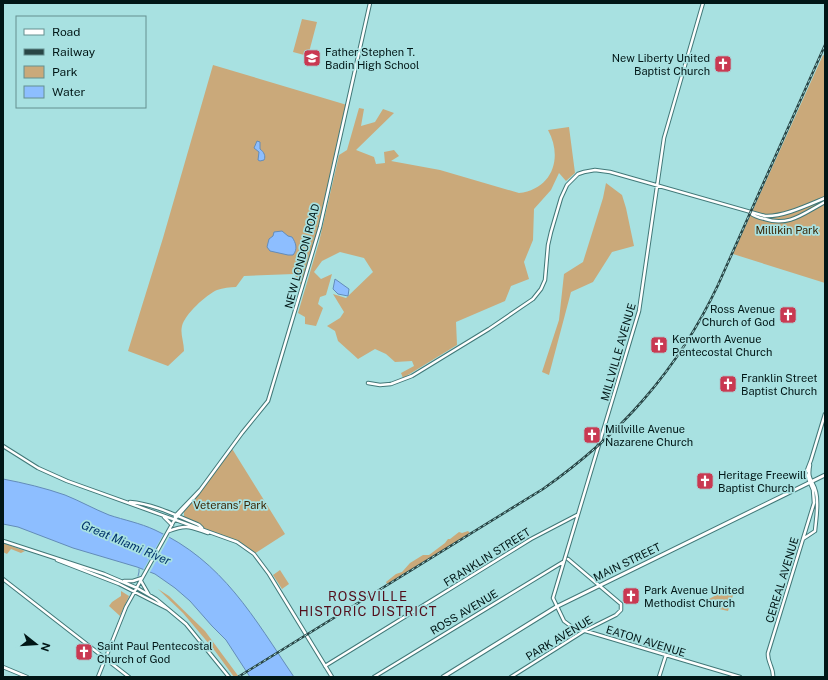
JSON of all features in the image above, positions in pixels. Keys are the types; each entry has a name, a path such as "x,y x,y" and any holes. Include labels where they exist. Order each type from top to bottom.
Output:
{"main road":[{"name":"MAIN STREET","path":"443,677 556,607 825,475"}],"street":[{"name":"NEW LONDON ROAD","path":"176,516 184,509 212,476 242,433 268,401 315,246 370,3"},
{"name":"MILLVILLE AVENUE","path":"556,607 553,597 639,312 664,138 703,3"},
{"path":"368,383 380,385 391,384 412,376 489,329 533,299 541,289 545,280 548,245 564,191 573,178 578,174 590,171 603,171 765,216 776,216 825,198"},
{"path":"750,213 770,221 787,221 825,202"},
{"path":"802,539 815,531 816,498 815,490 810,483 808,474 825,414"},
{"path":"3,446 38,468 52,474 237,542 254,554 269,574 332,677"},
{"name":"CEREAL AVENUE","path":"773,677 773,670 768,660 768,652 814,503 810,483"},
{"name":"NEW LONDON ROAD","path":"176,516 200,490"},
{"path":"128,502 147,505 199,525 202,529"},
{"path":"184,509 184,519"},
{"path":"161,514 167,518 172,525"},
{"name":"FRANKLIN STREET","path":"325,666 531,539 577,515"},
{"path":"98,677 123,614 137,588 140,579 176,516"},
{"path":"168,532 176,528 188,527 212,533"},
{"path":"3,541 46,556 135,592 170,610"},
{"path":"46,556 86,567 122,581 149,595 186,624 229,677"},
{"path":"568,559 599,586"},
{"name":"ROSS AVENUE","path":"374,677 563,562"},
{"path":"3,579 129,677"},
{"path":"122,581 131,582 140,579"},
{"path":"140,579 149,595"},
{"name":"PARK AVENUE","path":"511,677 584,631 616,615 620,610 621,604 599,586"},
{"name":"EATON AVENUE","path":"556,607 565,622 572,627 740,677"},
{"path":"659,677 666,655"},
{"path":"3,668 28,677"}],"green space":[{"path":"302,19 317,22 308,56 293,52"},
{"name":"Millikin Park","path":"823,55 825,56 825,283 733,254"},
{"path":"213,65 347,105 320,227 303,288 294,274 244,276 236,287 229,287 212,292 196,305 184,321 181,332 184,351 168,366 128,351 163,238"},
{"path":"359,108 364,109 361,126 375,122 383,109 394,113 356,150 374,157 376,164 385,163 384,152 394,150 399,156 391,161 440,170 519,193 531,190 540,185 552,170 555,151 548,130 569,127 575,173 566,181 559,173 551,190 534,209 533,240 524,262 529,279 511,286 505,301 456,322 457,345 403,378 401,373 414,366 412,361 395,362 386,354 375,349 358,359 338,341 335,331 327,326 340,318 344,312 333,294 346,298 373,272 364,258 340,252 322,261 314,272 321,279 332,274 326,295 320,297 318,304 323,308 316,326 305,324 305,317 298,313 319,242 339,155 347,150"},
{"path":"606,183 622,195 634,246 612,252 593,282 571,292 549,375 542,372 559,320 564,274 583,262 603,198"},
{"name":"Veterans’ Park","path":"231,447 285,534 254,554 245,547 184,519 184,509"},
{"path":"468,531 470,533 387,584 386,582 396,574 402,572 410,563 423,555 429,555 459,532 462,533"},
{"path":"3,543 25,551 21,553 11,549 7,554 3,552"},
{"path":"280,570 289,584 282,589 273,575"},
{"path":"730,588 733,589 734,592 728,611 706,606 704,604 705,601"},
{"path":"158,589 169,596 205,631 239,677 234,677 215,651 183,613"},
{"path":"121,591 129,596 120,616 109,606 121,596"}],"water":[{"path":"257,141 260,142 260,149 265,156 264,160 258,160 259,152 254,148"},
{"path":"282,231 288,236 292,237 295,242 296,248 293,255 270,251 267,247 269,239 273,236 274,232"},
{"path":"335,279 349,289 348,296 338,294 333,289"},
{"name":"Great Miami River","path":"3,479 65,495 109,515 138,523 155,530 179,543 200,558 235,593 294,677 250,677 226,640 190,601 155,574 137,567 73,548 18,527 3,524"}],"pier":[{"path":"164,533 170,536 149,574 142,572"}],"waterway":[{"path":"138,576 139,569"}],"railway":[{"path":"238,677 543,489 571,468 622,423 665,373 685,345 702,316 718,285 825,45"}],"place":[{"name":"Father Stephen T. Badin High School","path":"312,58"},
{"name":"New Liberty United Baptist Church","path":"723,64"},
{"name":"Ross Avenue Church of God","path":"788,315"},
{"name":"Kenworth Avenue Pentecostal Church","path":"659,345"},
{"name":"Franklin Street Baptist Church","path":"728,384"},
{"name":"Millville Avenue Nazarene Church","path":"592,435"},
{"name":"Heritage Freewill Baptist Church","path":"705,481"},
{"name":"Park Avenue United Methodist Church","path":"631,596"},
{"name":"Saint Paul Pentecostal Church of God","path":"84,652"}],"district":[{"name":"ROSSVILLE HISTORIC DISTRICT","path":"368,604"}]}
